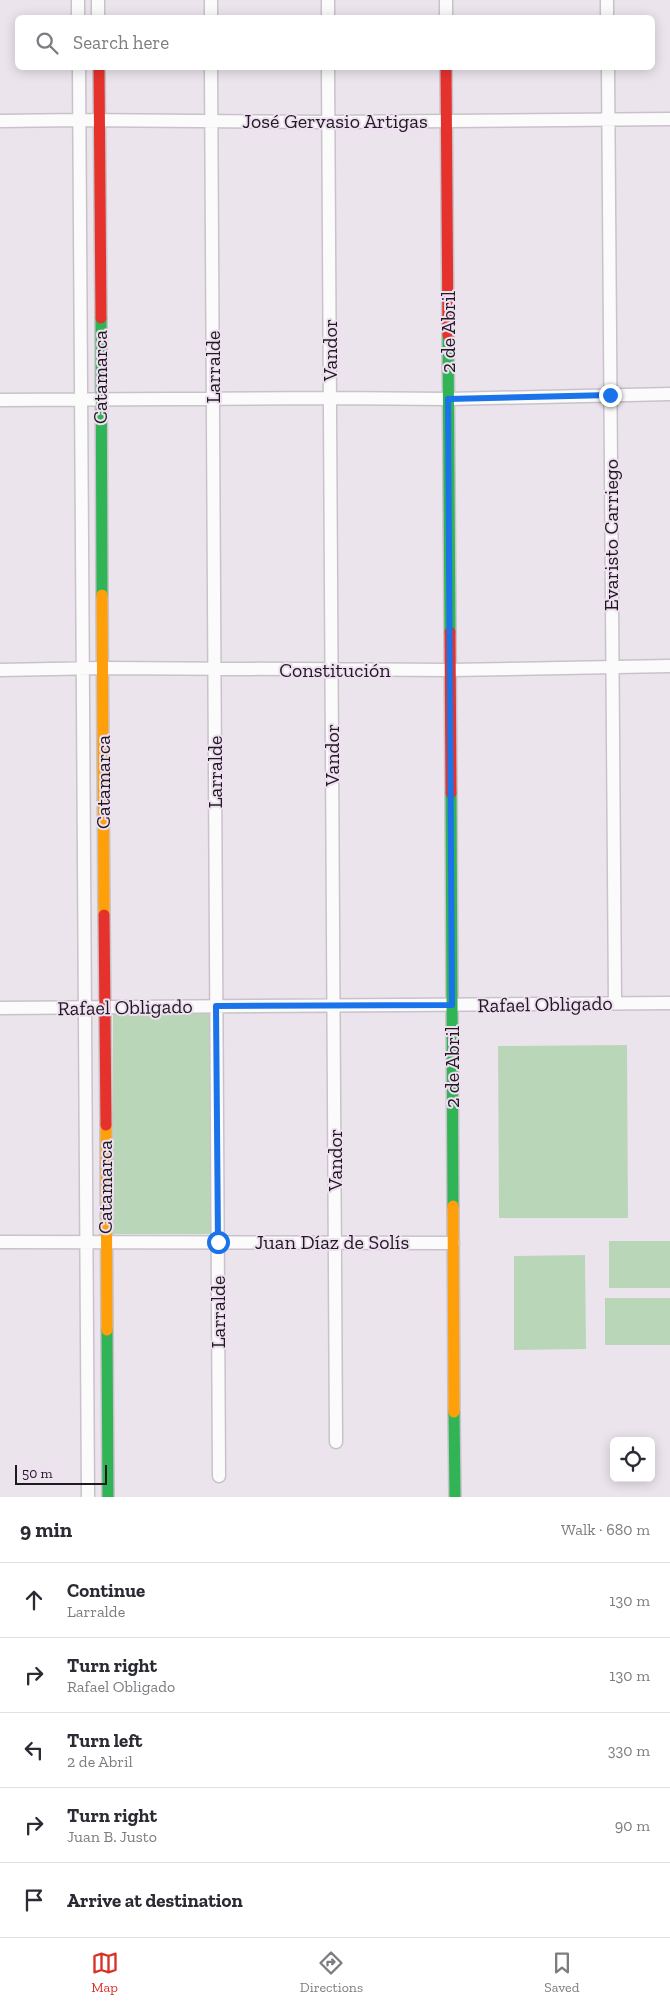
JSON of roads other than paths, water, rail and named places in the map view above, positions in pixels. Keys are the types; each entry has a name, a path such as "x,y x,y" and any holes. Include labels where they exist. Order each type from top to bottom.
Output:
{"street":[{"path":"78,0 78,15"},
{"path":"98,0 98,15"},
{"path":"210,0 211,15"},
{"path":"328,0 328,15"},
{"path":"446,0 446,15"},
{"path":"607,0 607,15"},
{"name":"Catamarca","path":"79,70 88,1497"},
{"name":"Catamarca","path":"98,70 108,1497"},
{"name":"Larralde","path":"211,70 219,1476"},
{"name":"Vandor","path":"328,70 336,1442"},
{"name":"2 de Abril","path":"446,70 455,1497"},
{"name":"Evaristo Carriego","path":"608,70 615,1003"},
{"name":"José Gervasio Artigas","path":"0,121 328,122 670,119"},
{"path":"0,400 80,398 448,399 670,394"},
{"name":"Constitución","path":"0,670 102,668 450,670 670,666"},
{"name":"Rafael Obligado","path":"0,1008 670,1003"},
{"name":"Juan Díaz de Solís","path":"0,1242 453,1243"}]}
